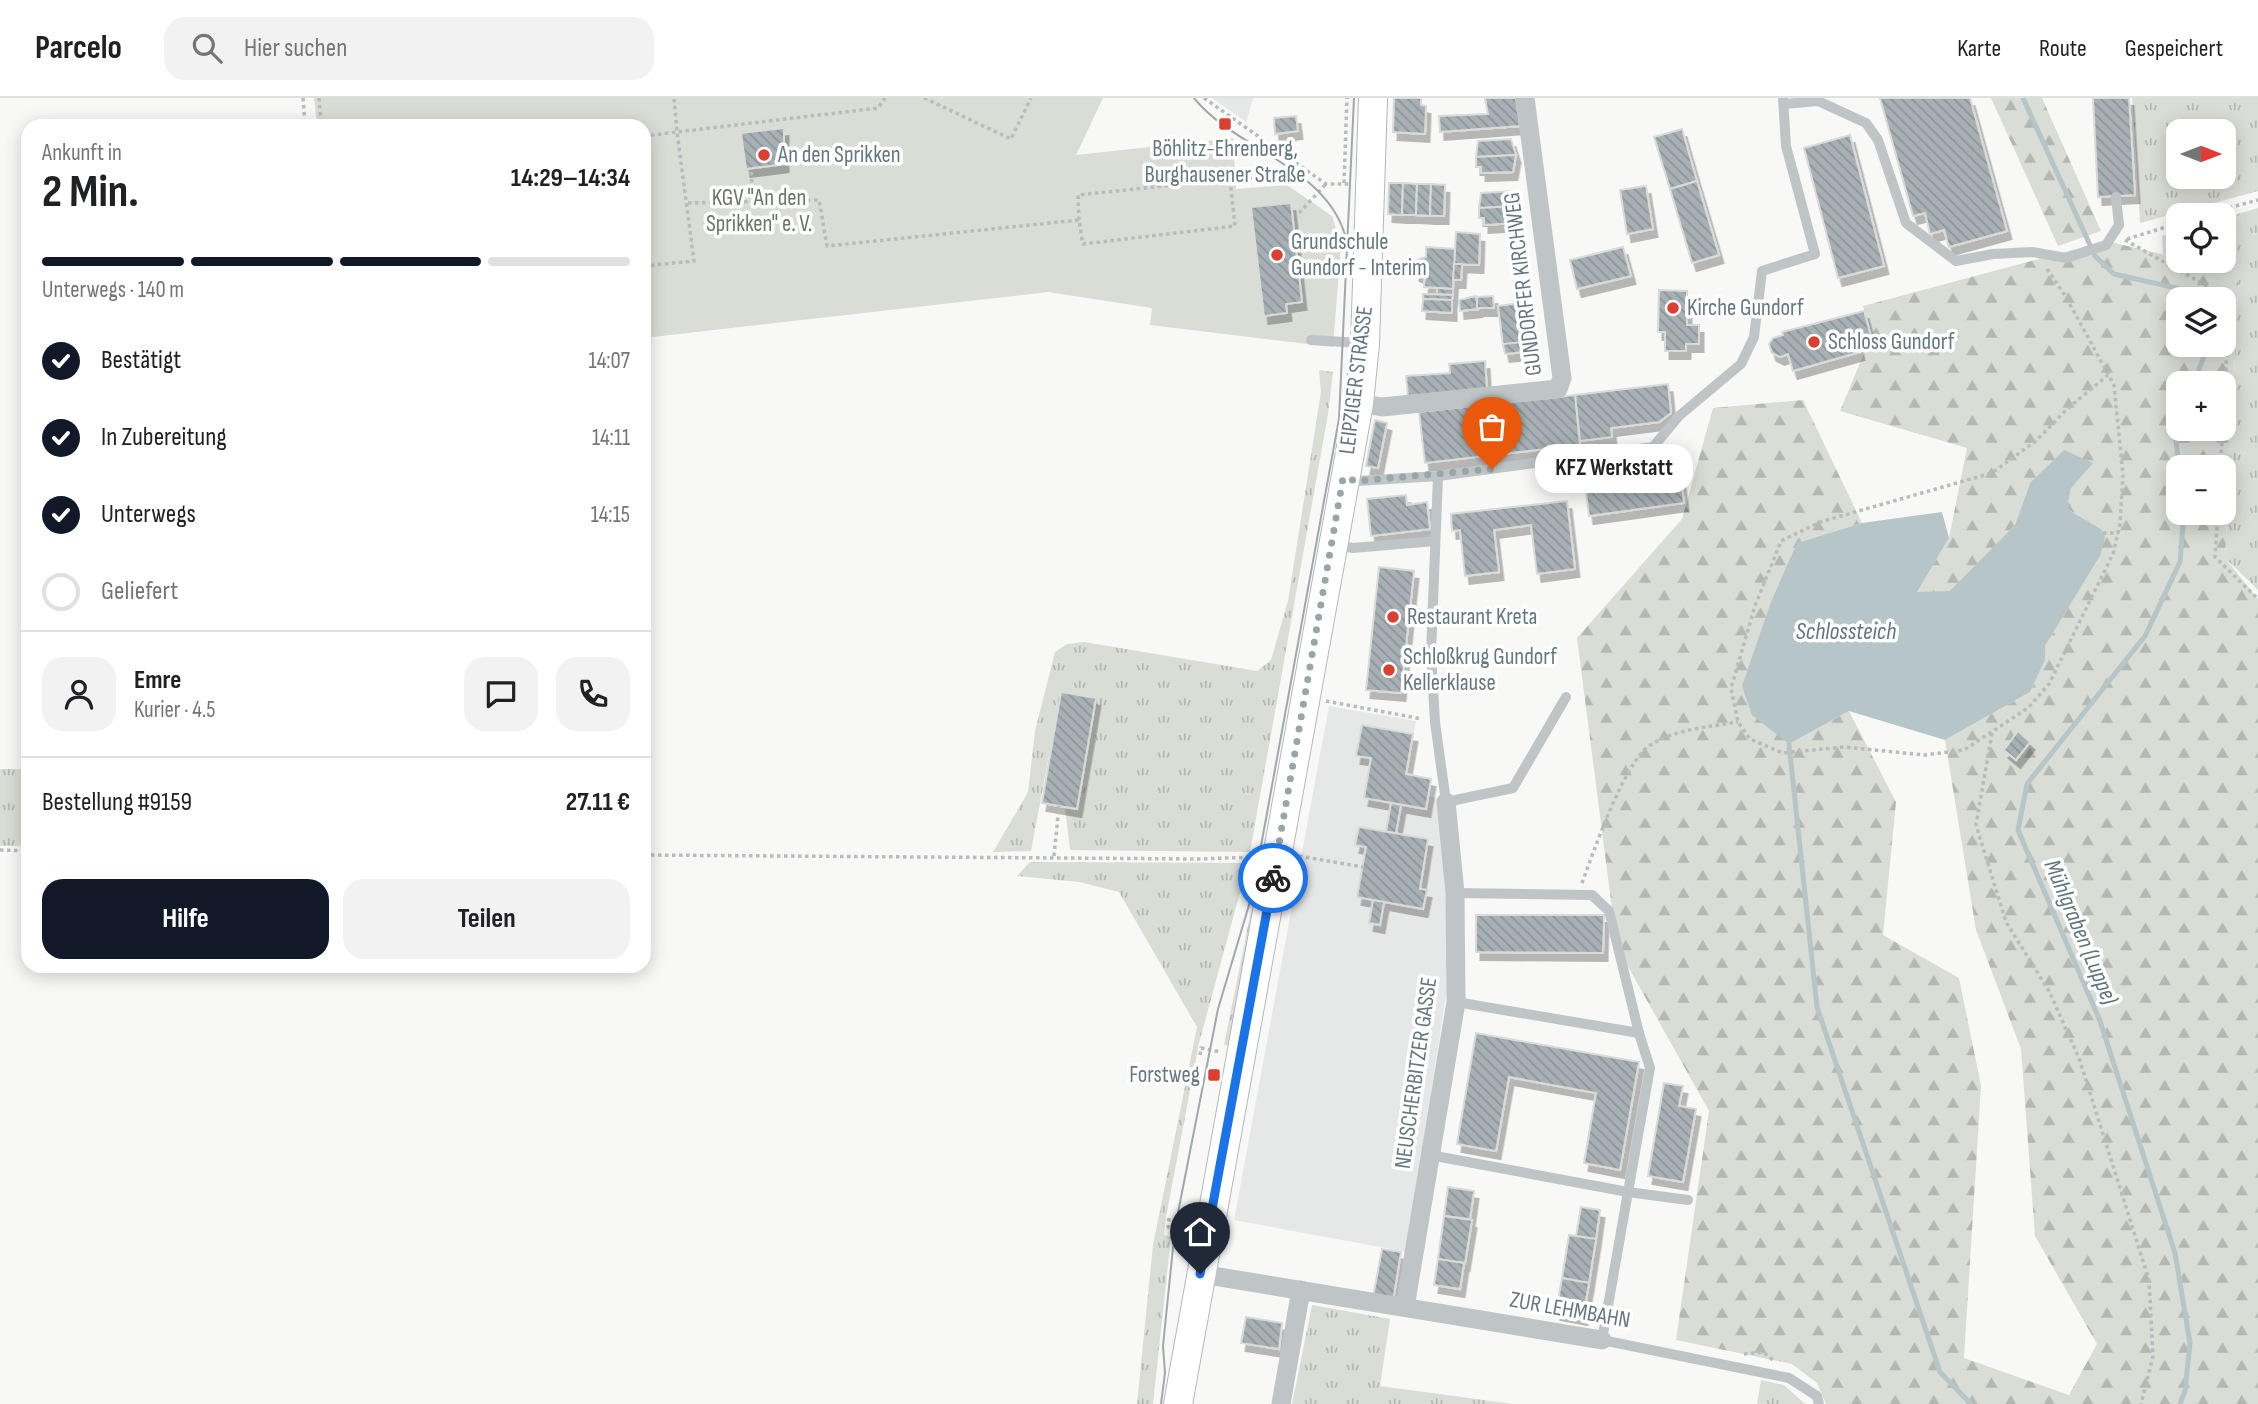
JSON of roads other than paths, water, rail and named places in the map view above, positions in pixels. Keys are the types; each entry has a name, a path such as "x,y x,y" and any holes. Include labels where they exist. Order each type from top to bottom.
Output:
{"street":[{"name":"LEIPZIGER STRASSE","path":"1178,1404 1343,478 1359,403 1365,344 1358,185 1373,98"},
{"name":"GUNDORFER KIRCHWEG","path":"1359,403 1382,407 1558,389 1562,378 1525,98"},
{"name":"NEUSCHERBITZER GASSE","path":"1405,1307 1456,1002 1455,892 1446,802"},
{"name":"ZUR LEHMBAHN","path":"1200,1274 1344,1294 1602,1340"},
{"path":"1281,1404 1301,1290"}],"lane":[{"path":"1343,478 1357,481 1438,476 1653,447 1679,416 1741,364 1754,337 1762,271 1815,254 1786,146 1784,101 1818,101 1866,123 1878,140 1906,223 1956,261 2032,251 2066,258 2106,245 2119,225 2116,197"},
{"path":"1311,340 1365,344"},
{"path":"1438,476 1431,653 1435,722 1446,802 1513,788 1566,697"},
{"path":"1332,545 1353,548 1435,541"},
{"path":"1455,892 1592,895 1609,911 1650,1068 1602,1340"},
{"path":"1456,1002 1639,1033"},
{"path":"1430,1155 1628,1192 1688,1200"},
{"name":"ZUR LEHMBAHN","path":"1602,1340 1789,1378 1816,1396 1819,1404"}],"water":[{"name":"Schlossteich","path":"2064,450 2093,463 2071,488 2067,509 2101,529 2105,537 2100,556 2045,646 2045,660 2030,692 1945,740 1849,711 1789,744 1752,715 1742,686 1771,602 1797,543 1862,523 1942,512 1949,538 1917,592 1950,591 2015,525 2030,483"}],"waterway":[{"name":"Mühlgraben (Luppe)","path":"2023,98 2095,256 2114,274 2172,287"},
{"name":"Mühlgraben (Luppe)","path":"2198,371 2204,357"},
{"name":"Mühlgraben (Luppe)","path":"2176,441 2178,455"},
{"name":"Mühlgraben (Luppe)","path":"2180,1404 2185,1391 2190,1343 2175,1253 2100,1021 2018,830 2027,784 2145,636 2180,562 2183,525"},
{"path":"1789,744 1817,1007 1940,1372 1971,1404"}],"tram line":[{"path":"1194,98 1232,132 1300,175 1319,192 1334,211 1345,235"},
{"path":"1161,1404 1165,1373 1163,1346 1175,1228 1218,1009 1252,895 1339,419 1354,98"}],"place":[{"name":"Böhlitz-Ehrenberg, Burghausener Straße","path":"1225,124"},
{"name":"An den Sprikken","path":"764,155"},
{"name":"Grundschule Gundorf - Interim","path":"1277,255"},
{"name":"Kirche Gundorf","path":"1673,308"},
{"name":"Schloss Gundorf","path":"1814,342"},
{"name":"KFZ Werkstatt","path":"1492,469"},
{"name":"Restaurant Kreta","path":"1393,617"},
{"name":"Schloßkrug Gundorf Kellerklause","path":"1389,670"},
{"name":"Forstweg","path":"1214,1075"}],"park label":[{"name":"KGV \"An den Sprikken\" e. V.","path":"759,211"}]}
